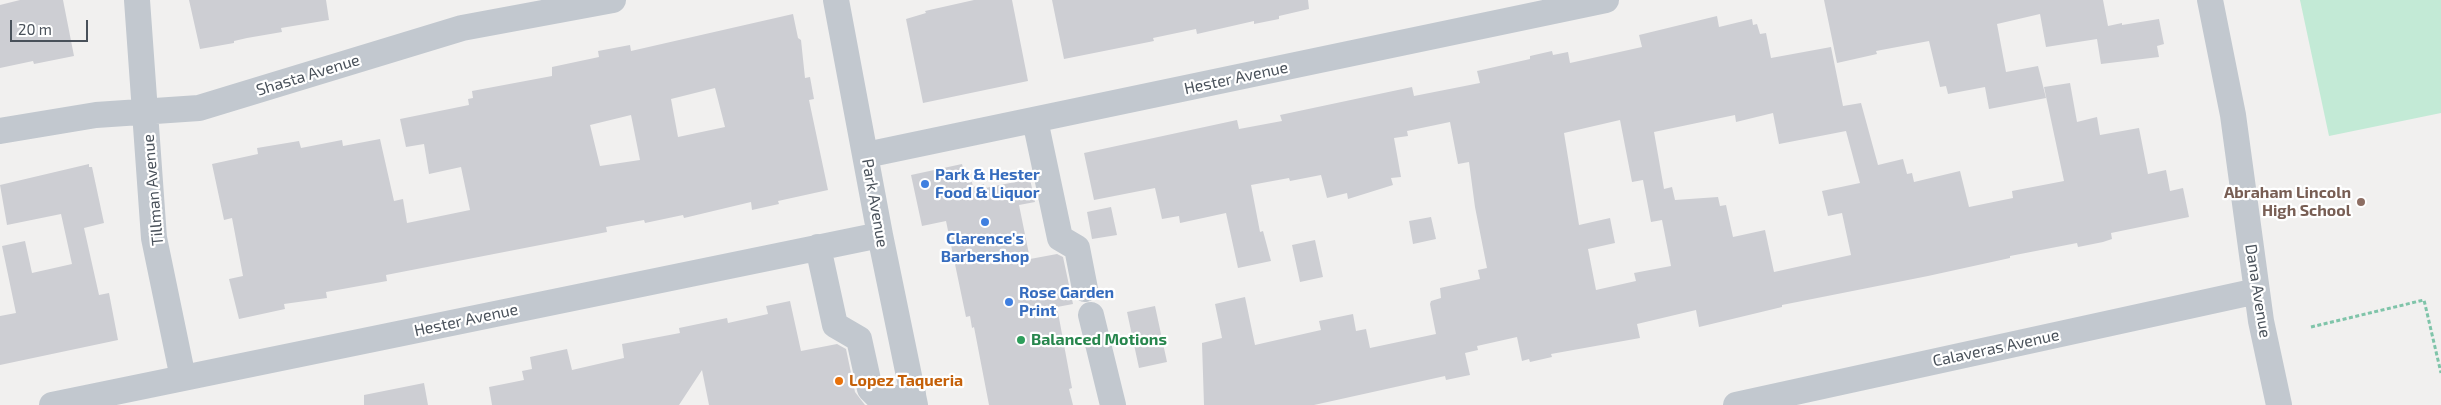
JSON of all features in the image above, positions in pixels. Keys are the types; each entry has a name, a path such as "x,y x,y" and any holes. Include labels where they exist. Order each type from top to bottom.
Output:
{"street":[{"name":"Tillman Avenue","path":"138,0 154,238 183,378"},
{"name":"Shasta Avenue","path":"0,131 96,115 199,108 462,28 613,0"},
{"name":"Park Avenue","path":"836,0 880,235 914,400"},
{"name":"Hester Avenue","path":"866,155 1606,0"},
{"name":"Dana Avenue","path":"2210,0 2233,115 2257,291 2279,405"},
{"path":"1035,120 1060,238 1077,248 1085,289"},
{"name":"Hester Avenue","path":"52,405 880,235"},
{"path":"818,247 835,325 859,339 870,389 883,402 914,400"},
{"name":"Calaveras Avenue","path":"1736,405 2257,291"},
{"path":"1091,315 1113,405"}],"path":[{"path":"2311,327 2424,300 2441,373"}],"green space":[{"path":"2300,0 2441,0 2441,113 2329,136"}],"building":[{"path":"20,0 63,0 74,56 34,64 33,61 0,68 0,5"},
{"path":"189,0 326,0 329,20 281,28 282,32 200,49"},
{"path":"974,0 1012,0 1028,81 923,103 906,19 926,13 925,11"},
{"path":"1052,0 1308,0 1309,9 1279,16 1279,19 1254,24 1254,21 1197,34 1196,29 1153,38 1154,41 1064,59"},
{"path":"1824,0 2103,0 2108,26 2159,19 2164,44 2157,46 2159,57 2101,64 2097,39 2046,47 2040,14 1997,24 2006,72 2038,66 2046,98 1989,109 1985,87 1948,94 1946,86 1940,87 1929,41 1876,51 1877,54 1837,63"},
{"path":"793,14 798,38 801,40 805,78 810,77 814,99 809,100 828,190 778,201 779,204 752,210 751,202 684,218 683,215 645,223 644,220 606,227 607,232 386,275 387,281 326,292 327,298 284,304 285,309 239,319 229,279 243,276 232,218 224,220 212,164 258,154 257,148 299,141 301,148 342,140 343,146 380,139 394,201 403,199 407,223 470,210 461,167 429,174 424,144 406,147 400,119 469,105 468,99 473,98 472,91 552,76 552,67 599,57 598,51 630,45 631,51","holes":["715,88 725,127 678,137 671,99","631,115 640,160 600,166 590,125"]},
{"path":"1717,16 1719,27 1752,19 1753,25 1757,24 1760,34 1766,33 1771,58 1831,47 1843,106 1861,103 1878,165 1903,159 1907,174 1912,173 1914,182 1960,171 1969,207 2013,198 2012,191 2064,181 2044,87 2070,83 2077,122 2097,117 2100,135 2139,128 2148,174 2166,170 2170,191 2183,188 2189,217 2111,233 2112,239 2103,242 2078,247 2077,243 2010,256 2010,258 1928,276 1782,305 1782,307 1699,327 1696,310 1637,324 1640,338 1551,354 1552,357 1530,362 1529,359 1522,361 1517,337 1477,346 1478,350 1465,353 1470,375 1446,380 1445,376 1314,405 1204,405 1202,343 1222,338 1215,304 1245,297 1255,345 1321,330 1319,321 1353,314 1356,331 1366,329 1370,348 1436,334 1430,304 1431,301 1441,298 1440,288 1480,279 1478,270 1487,268 1475,207 1469,162 1458,164 1450,122 1407,131 1408,136 1394,138 1401,177 1391,178 1393,185 1348,199 1347,193 1327,198 1321,175 1290,181 1289,178 1251,185 1260,232 1263,231 1271,261 1238,268 1226,213 1180,223 1179,216 1162,219 1155,188 1094,200 1084,153 1237,120 1239,129 1282,121 1280,115 1412,87 1414,96 1480,83 1477,71 1530,59 1530,56 1552,51 1553,55 1568,52 1570,63 1642,47 1639,35","holes":["1773,113 1779,144 1846,131 1860,183 1822,191 1828,216 1842,213 1851,255 1774,272 1765,230 1733,237 1726,205 1720,206 1718,197 1675,200 1672,187 1664,189 1654,132 1735,115 1736,122","1620,120 1632,182 1643,180 1651,222 1662,220 1671,266 1634,273 1636,281 1596,290 1588,249 1615,243 1610,218 1579,225 1564,133"]},
{"path":"89,164 89,167 92,167 104,223 84,228 99,295 109,293 118,340 0,365 0,316 16,313 2,246 25,241 32,273 72,264 61,214 7,225 0,185"},
{"path":"962,164 967,183 972,182 973,187 984,184 985,188 1030,179 1035,202 1019,205 1030,259 1057,254 1063,257 1073,304 1057,307 1072,388 1069,389 1073,405 989,405 974,327 972,328 970,316 966,317 946,221 922,226 911,175"},
{"path":"1111,207 1117,235 1092,239 1087,212"},
{"path":"1431,217 1436,239 1413,244 1409,221"},
{"path":"1315,240 1323,277 1300,282 1292,245"},
{"path":"790,301 801,351 837,344 846,349 855,392 865,405 709,405 702,370 679,405 492,405 489,387 524,380 522,371 532,369 530,357 567,349 572,370 624,358 622,344 680,333 679,328 727,318 728,323 768,314 766,306"},
{"path":"1155,306 1167,362 1139,368 1127,312"},
{"path":"424,383 428,405 364,405 364,395"}],"place":[{"name":"Park & Hester Food & Liquor","path":"925,184"},
{"name":"Abraham Lincoln High School","path":"2361,202"},
{"name":"Clarence's Barbershop","path":"985,222"},
{"name":"Rose Garden Print","path":"1009,302"},
{"name":"Balanced Motions","path":"1021,340"},
{"name":"Lopez Taqueria","path":"839,381"}]}
